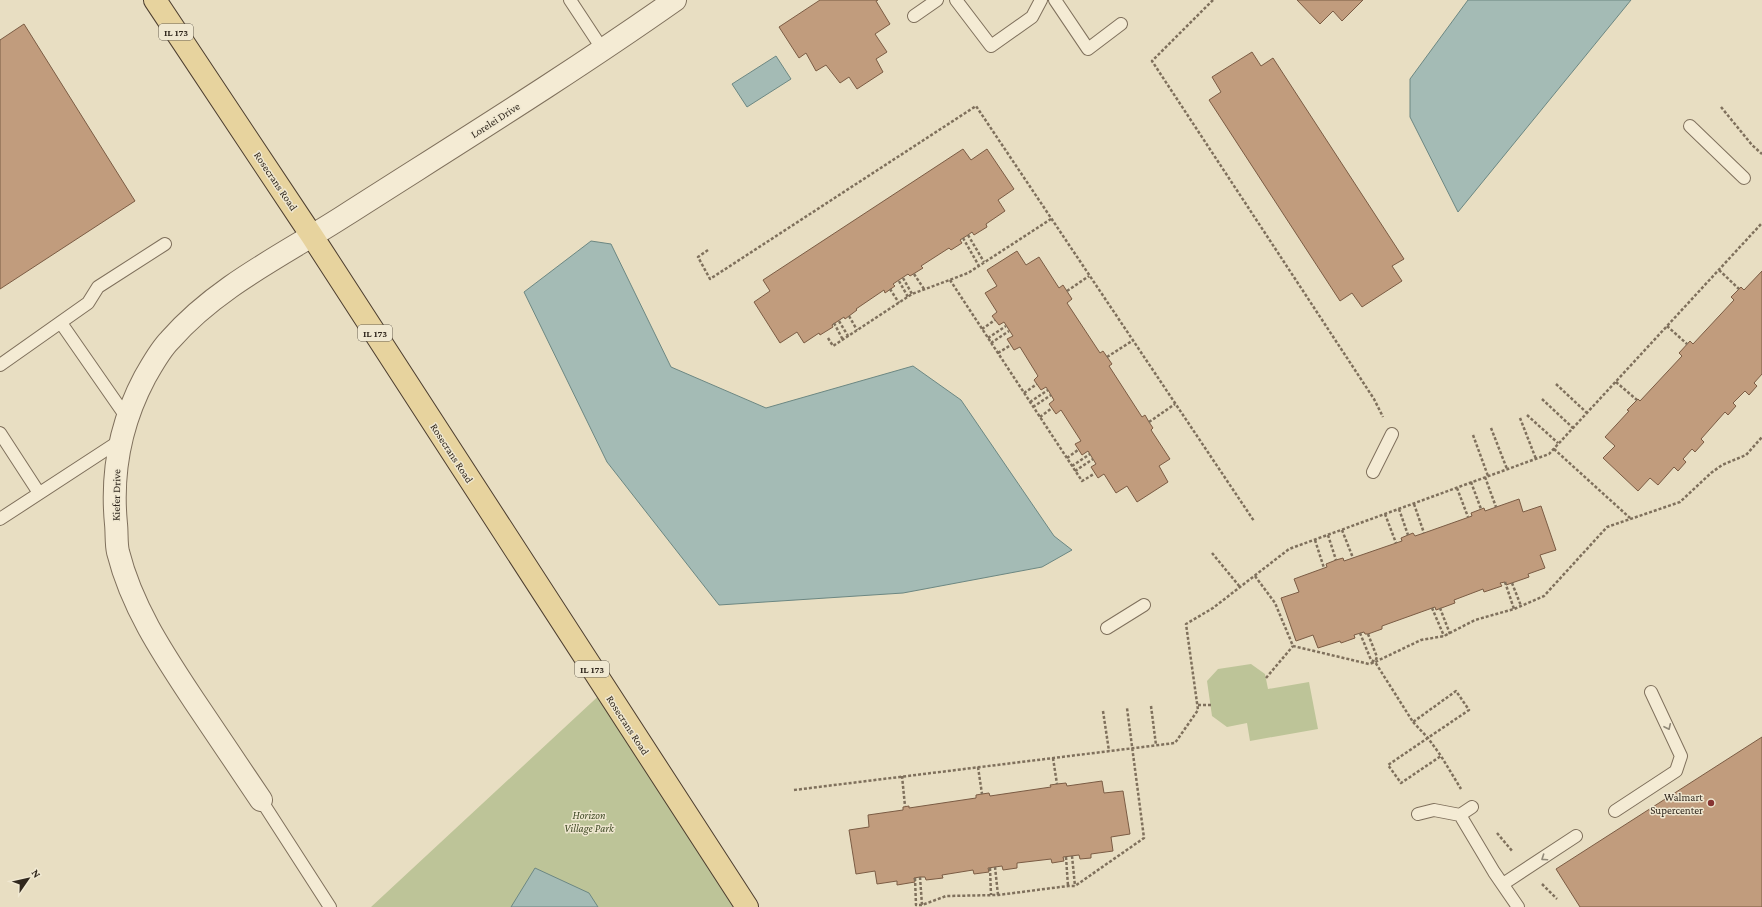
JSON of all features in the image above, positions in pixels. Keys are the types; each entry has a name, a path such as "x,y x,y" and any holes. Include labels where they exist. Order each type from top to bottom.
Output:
{"main road":[{"name":"Rosecrans Road","path":"155,0 312,236 747,907"}],"street":[{"name":"Lorelei Drive","path":"312,236 603,50 675,0"},
{"name":"Kiefer Drive","path":"262,800 158,647 142,616 129,585 118,551 115,513 116,473 121,440 135,397 168,341 193,317 231,286 312,236"}],"lane":[{"path":"570,0 603,50"},
{"path":"914,16 936,0"},
{"path":"956,0 991,46 1032,17 1041,0"},
{"path":"1055,0 1088,49 1121,24"},
{"path":"1690,126 1744,178"},
{"path":"0,365 88,303 98,287 164,244"},
{"path":"61,323 127,418"},
{"path":"0,433 39,493"},
{"path":"1373,472 1392,434"},
{"path":"0,519 121,440"},
{"path":"1107,628 1144,605"},
{"path":"1615,811 1676,771 1681,756 1651,692"},
{"path":"262,800 330,907"},
{"path":"1418,814 1434,810 1460,815 1472,807"},
{"path":"1460,815 1518,907"},
{"path":"1503,884 1528,869 1576,836"}],"path":[{"path":"1213,0 1152,61 1374,399 1392,434"},
{"path":"708,250 698,257 710,279 976,106 1254,521"},
{"path":"1721,107 1762,154"},
{"path":"828,338 833,346 912,294 968,273 1051,219"},
{"path":"794,790 1176,743 1198,710 1186,624 1213,608 1289,549 1549,454 1762,223"},
{"path":"968,235 984,262"},
{"path":"963,238 979,266"},
{"path":"1719,270 1739,289"},
{"path":"914,274 924,289"},
{"path":"1067,291 1089,276"},
{"path":"903,278 912,294"},
{"path":"950,280 1082,481 1094,474"},
{"path":"899,281 908,297"},
{"path":"890,290 899,303"},
{"path":"849,316 857,330"},
{"path":"839,320 848,336"},
{"path":"982,329 995,320"},
{"path":"834,323 843,340"},
{"path":"988,338 1006,326"},
{"path":"1667,326 1687,344"},
{"path":"991,342 1009,330"},
{"path":"1107,357 1132,341"},
{"path":"998,353 1011,345"},
{"path":"1616,382 1637,400"},
{"path":"1024,393 1037,384"},
{"path":"1556,384 1587,412"},
{"path":"1030,402 1048,390"},
{"path":"1033,407 1051,395"},
{"path":"1542,399 1573,428"},
{"path":"1149,422 1175,404"},
{"path":"1040,417 1052,408"},
{"path":"1527,415 1558,444"},
{"path":"1520,418 1536,459"},
{"path":"1492,428 1507,469"},
{"path":"1473,435 1496,507"},
{"path":"1294,646 1369,664 1420,640 1450,634 1475,620 1514,609 1544,596 1607,527 1680,502 1711,473 1722,465 1746,455 1762,438"},
{"path":"1554,449 1630,518"},
{"path":"1067,458 1078,450"},
{"path":"1072,466 1090,454"},
{"path":"1075,471 1093,459"},
{"path":"1471,482 1481,509"},
{"path":"1457,488 1468,517"},
{"path":"1414,504 1424,533"},
{"path":"1399,509 1408,535"},
{"path":"1385,514 1396,543"},
{"path":"1342,530 1353,558"},
{"path":"1328,535 1336,560"},
{"path":"1315,540 1324,568"},
{"path":"1212,553 1240,587"},
{"path":"1255,576 1275,603 1294,646"},
{"path":"1504,582 1514,609"},
{"path":"1512,583 1521,606"},
{"path":"1432,608 1444,636"},
{"path":"1440,608 1450,634"},
{"path":"1360,633 1370,660 1375,662 1413,722 1428,738 1472,807 1557,899"},
{"path":"1368,634 1377,658 1375,662"},
{"path":"1266,678 1294,646"},
{"path":"1413,722 1456,691 1469,710 1388,765 1401,783 1440,756"},
{"path":"1198,705 1211,705"},
{"path":"1151,706 1156,746"},
{"path":"915,878 916,905 922,905 946,896 998,895 1075,886 1144,838 1127,708"},
{"path":"1103,711 1109,751"},
{"path":"1054,758 1057,784"},
{"path":"978,767 982,794"},
{"path":"902,776 905,806"},
{"path":"1072,856 1075,886"},
{"path":"1066,857 1068,886"},
{"path":"996,867 998,895"},
{"path":"990,868 991,895"},
{"path":"920,877 922,905"}],"green space":[{"path":"1251,664 1265,674 1268,689 1309,682 1318,729 1250,741 1247,723 1227,727 1212,716 1207,681 1218,669"},
{"name":"Horizon Village Park","path":"605,690 748,907 371,907"}],"water":[{"path":"1468,0 1631,0 1458,212 1410,117 1410,79"},
{"path":"776,56 791,79 747,107 732,84"},
{"path":"591,241 611,244 671,367 766,408 913,366 961,400 1054,536 1072,550 1042,567 903,593 719,605 607,462 524,292"},
{"path":"535,868 589,893 598,907 511,907"}],"building":[{"path":"820,0 878,0 876,1 890,24 875,34 887,52 876,59 883,72 857,89 849,77 840,83 826,65 816,71 806,53 799,58 779,27"},
{"path":"1297,0 1363,0 1342,21 1333,11 1320,24"},
{"path":"24,24 135,201 0,289 0,40"},
{"path":"1252,52 1261,66 1273,58 1404,259 1392,266 1402,281 1362,307 1352,293 1340,301 1209,100 1221,92 1212,77"},
{"path":"963,149 971,160 987,149 1014,189 998,200 1005,211 986,224 987,227 974,235 972,232 960,240 962,243 951,250 949,248 921,266 923,268 910,276 908,274 893,284 895,286 885,293 884,290 856,309 857,310 845,319 844,317 832,325 833,327 820,335 819,333 804,343 797,332 780,343 754,302 770,291 763,280"},
{"path":"1017,251 1026,265 1039,257 1059,288 1063,285 1072,299 1067,303 1100,353 1103,351 1112,364 1109,366 1142,417 1145,415 1153,428 1151,430 1170,459 1159,466 1168,482 1137,502 1127,486 1116,493 1104,474 1098,478 1091,467 1096,464 1088,451 1082,455 1075,444 1081,441 1061,410 1056,414 1049,404 1054,400 1046,387 1041,390 1034,380 1038,376 1020,347 1014,350 1007,339 1013,336 1004,322 999,325 992,316 997,312 985,293 997,286 987,270"},
{"path":"1762,271 1762,374 1754,383 1757,386 1749,395 1745,391 1733,403 1736,406 1728,415 1725,412 1701,439 1704,442 1695,452 1692,449 1683,459 1686,462 1678,471 1674,467 1658,485 1650,478 1638,491 1603,458 1615,446 1605,437 1629,411 1627,410 1638,399 1640,401 1682,356 1679,353 1690,341 1693,344 1734,300 1731,297 1741,287 1744,290"},
{"path":"1519,499 1523,512 1541,506 1556,550 1540,555 1545,568 1528,574 1529,577 1506,585 1505,582 1500,583 1502,586 1484,592 1483,589 1454,600 1455,603 1436,610 1435,607 1382,626 1382,629 1368,634 1365,634 1364,632 1354,635 1355,638 1341,643 1340,641 1318,648 1313,635 1296,641 1281,598 1299,592 1294,579 1327,567 1326,564 1336,560 1343,558 1344,561 1402,541 1401,538 1413,533 1415,536 1472,516 1471,513 1484,508 1485,511"},
{"name":"Walmart Supercenter","path":"1762,737 1762,907 1580,907 1556,869"},
{"path":"1102,781 1104,793 1123,791 1130,834 1111,837 1113,851 1091,854 1091,858 1080,859 1079,855 1063,857 1064,861 1052,863 1051,859 1017,863 1017,868 1003,870 1002,866 988,868 989,872 974,874 973,870 942,875 943,878 926,880 925,877 920,877 914,878 915,882 897,885 897,881 877,884 875,871 856,874 849,830 869,827 868,815 903,810 903,807 909,806 909,808 976,798 976,795 982,794 989,793 990,796 1051,787 1050,785 1057,784 1066,783 1067,786"}],"place":[{"name":"Walmart Supercenter","path":"1711,803"}]}
